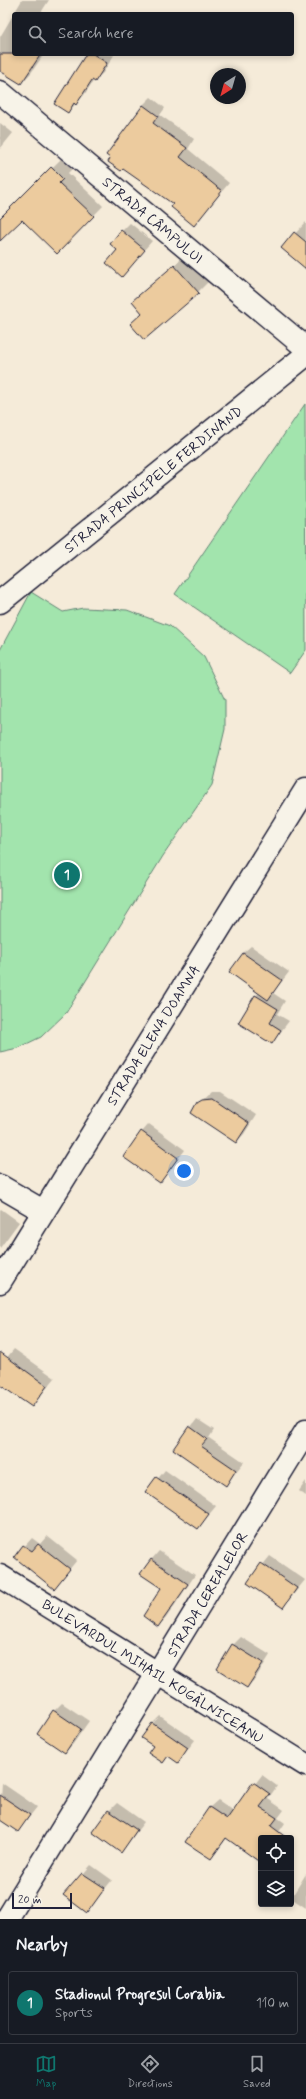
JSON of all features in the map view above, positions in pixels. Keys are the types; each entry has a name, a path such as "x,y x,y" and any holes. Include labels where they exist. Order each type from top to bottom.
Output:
{"street":[{"name":"STRADA CÂMPULUI","path":"0,92 306,348"},
{"name":"STRADA PRINCIPELE FERDINAND","path":"0,602 306,355"},
{"name":"STRADA ELENA DOAMNA","path":"0,1282 306,789"},
{"path":"0,1186 43,1211"},
{"name":"STRADA CEREALELOR","path":"7,1919 306,1431"},
{"name":"BULEVARDUL MIHAIL KOGĂLNICEANU","path":"0,1576 306,1765"}],"green space":[{"path":"305,404 306,650 290,673 175,594"},
{"path":"31,592 63,612 83,608 127,610 170,626 204,657 225,700 225,729 212,785 163,856 66,1013 41,1037 18,1048 0,1052 0,650"}],"building":[{"path":"0,54 12,54 12,56 40,56 21,84 0,71"},
{"path":"85,56 96,56 107,63 95,82 92,80 76,105 74,103 68,113 54,104"},
{"path":"143,105 158,116 153,123 187,148 180,157 222,191 194,226 171,207 173,204 123,169 121,171 108,162 110,158 106,155"},
{"path":"51,167 63,179 59,183 94,216 57,254 22,220 0,241 0,218"},
{"path":"121,230 145,250 122,277 106,263 117,250 110,244"},
{"path":"294,232 306,242 306,269 281,248"},
{"path":"174,265 199,293 144,340 130,324 142,313 132,301"},
{"path":"243,953 282,980 268,1000 229,972"},
{"path":"255,995 278,1009 270,1023 281,1030 272,1044 238,1023"},
{"path":"212,1098 249,1123 236,1143 191,1113 197,1102 202,1099"},
{"path":"141,1131 178,1158 160,1183 123,1157"},
{"path":"0,1352 47,1386 32,1407 0,1385"},
{"path":"189,1426 207,1439 201,1446 236,1470 226,1486 173,1449"},
{"path":"156,1477 209,1514 198,1529 145,1492"},
{"path":"38,1544 70,1569 54,1589 14,1557 23,1545 32,1551"},
{"path":"151,1559 188,1584 158,1627 143,1616 161,1588 140,1574"},
{"path":"261,1563 297,1588 283,1608 247,1583"},
{"path":"232,1644 263,1663 247,1688 217,1669"},
{"path":"53,1710 81,1729 65,1753 37,1734"},
{"path":"152,1723 188,1748 178,1763 168,1756 163,1763 148,1753 153,1746 141,1738"},
{"path":"253,1782 270,1794 260,1807 277,1818 271,1826 283,1835 258,1835 258,1861 226,1838 211,1859 185,1842 209,1807 227,1819"},
{"path":"0,1795 30,1815 18,1832 0,1820"},
{"path":"108,1810 137,1830 121,1853 92,1832"},
{"path":"82,1873 105,1888 87,1913 63,1895"}],"place":[{"name":"Stadionul Progresul Corabia","path":"67,875"}]}
